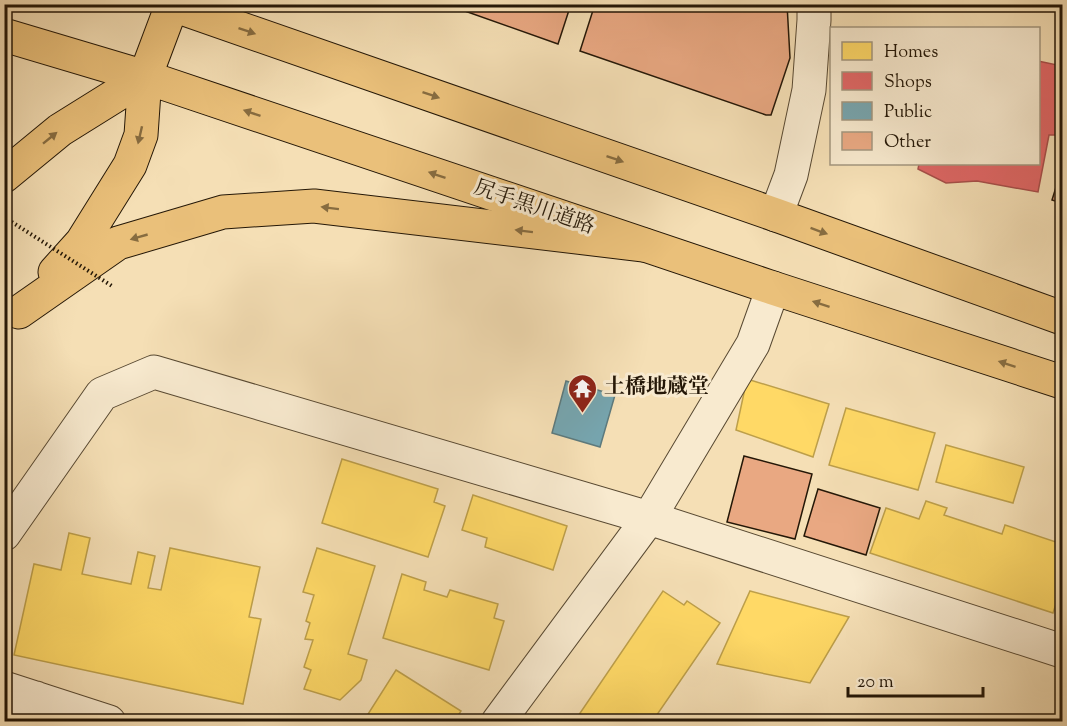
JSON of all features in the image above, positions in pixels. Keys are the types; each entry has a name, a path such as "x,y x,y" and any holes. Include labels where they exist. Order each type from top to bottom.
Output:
{"main road":[{"path":"11,319 82,242 129,165 141,135 145,77 171,5 776,215 1062,318"},
{"name":"尻手黒川道路","path":"4,35 145,77 773,288 1062,382"},
{"path":"4,176 60,130 145,77"},
{"path":"11,319 118,243 223,212 314,206 644,245"}],"street":[{"path":"776,215 791,175 809,90 814,4"},
{"path":"498,722 649,518 753,344 773,288"},
{"path":"4,534 102,394 154,372 649,518 1062,651"},
{"path":"4,688 28,710 109,722"}],"path":[{"path":"4,217 112,286"}],"building: Homes":[{"path":"747,379 829,404 813,457 736,430"},
{"path":"846,408 935,433 918,490 829,465"},
{"path":"946,445 1024,467 1013,503 936,482"},
{"path":"342,459 438,489 434,502 445,506 428,557 322,523"},
{"path":"473,495 567,526 553,570 485,547 487,538 462,530"},
{"path":"926,501 947,508 944,515 1002,534 1005,525 1062,544 1062,585 1053,613 870,553 886,508 919,519"},
{"path":"69,533 90,538 82,574 131,584 138,552 155,556 148,588 161,590 170,548 260,567 249,617 261,619 243,704 14,655 34,564 61,570"},
{"path":"317,548 375,566 348,654 367,660 361,680 340,700 304,689 311,670 304,667 313,640 305,639 310,623 306,621 314,595 303,592"},
{"path":"402,574 426,582 424,590 447,597 450,590 498,604 494,618 504,621 489,670 383,638"},
{"path":"663,591 684,605 687,601 720,623 652,722 574,722"},
{"path":"750,591 849,617 810,683 717,664"},
{"path":"396,670 461,711 454,722 363,722"}],"building: Shops":[{"path":"1040,61 1062,66 1062,105 1057,135 1049,135 1038,192 977,181 946,183 918,169 919,165 1040,165"}],"building: Public":[{"name":"土橋地蔵堂","path":"566,381 615,395 600,447 552,433"}],"building: Other":[{"path":"445,4 571,4 558,44"},
{"path":"595,4 787,4 790,58 771,115 580,51"},
{"path":"1062,168 1062,203 1052,200"},
{"path":"744,456 812,474 795,539 727,522"},
{"path":"818,489 880,508 866,555 804,536"}],"place":[{"name":"土橋地蔵堂","path":"583,414"}]}
